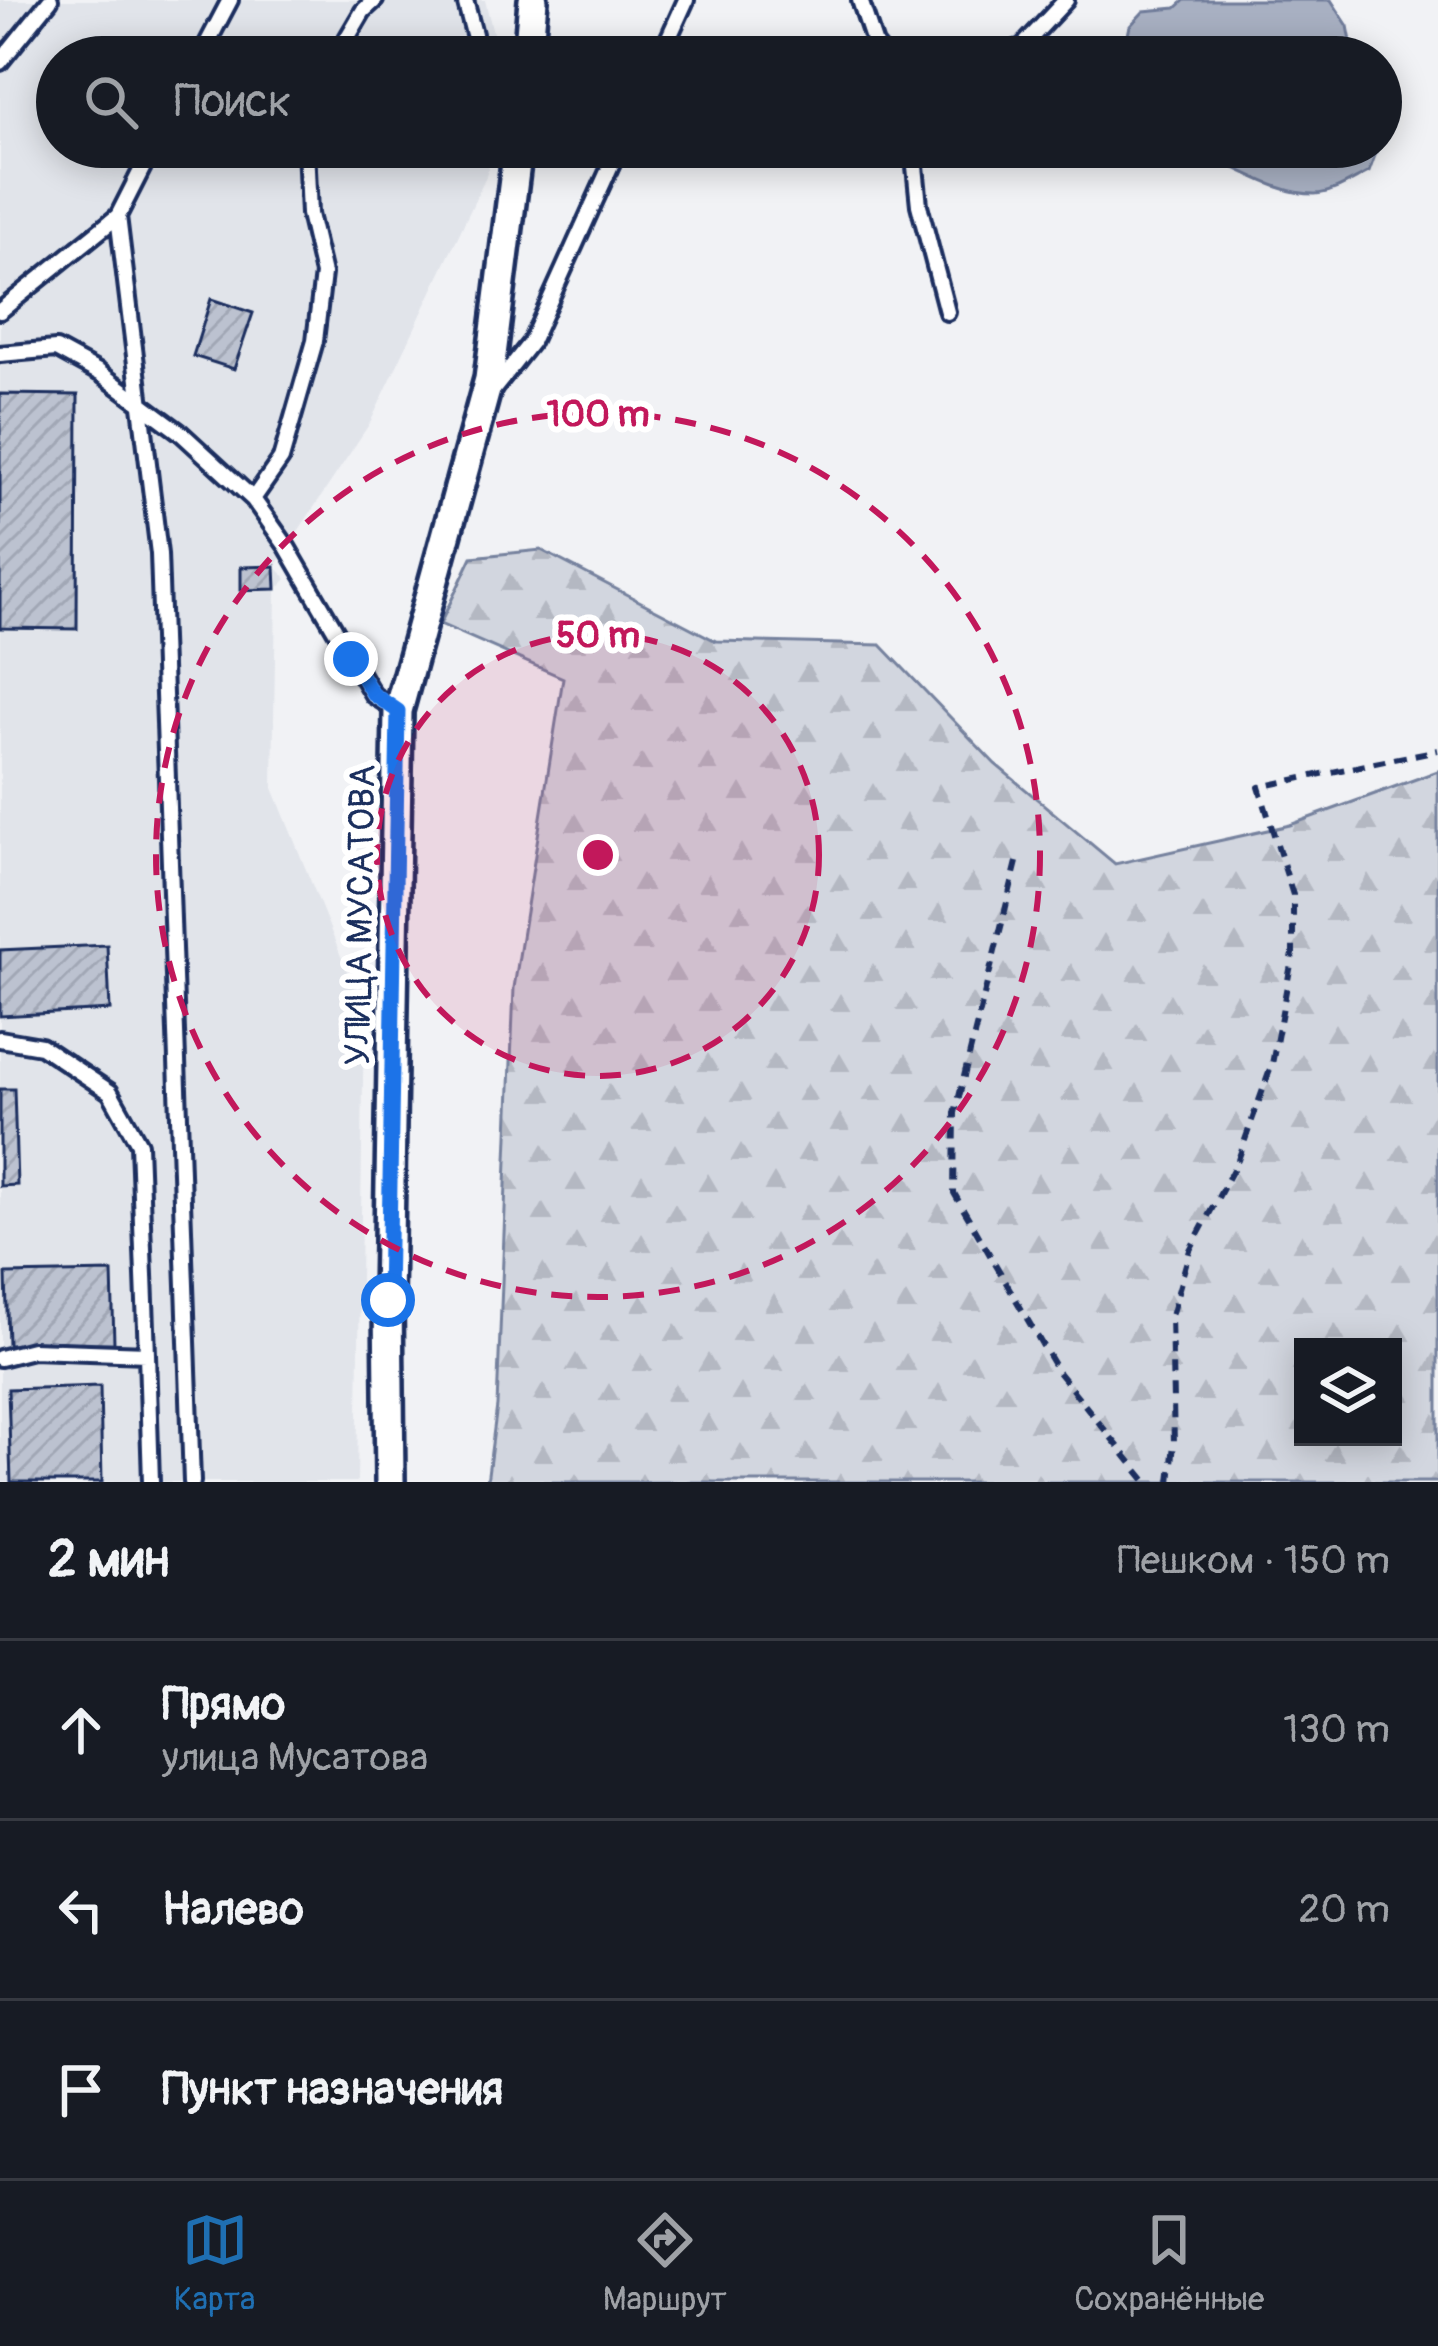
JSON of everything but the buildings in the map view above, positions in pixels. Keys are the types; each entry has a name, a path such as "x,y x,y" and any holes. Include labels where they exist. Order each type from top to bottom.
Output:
{"street":[{"path":"530,36 533,0"},
{"name":"УЛИЦА МУСАТОВА","path":"389,1482 398,711 489,379 515,168"}],"lane":[{"path":"0,62 50,0"},
{"path":"211,36 230,0"},
{"path":"348,36 375,0"},
{"path":"465,0 474,34"},
{"path":"670,36 686,0"},
{"path":"860,0 872,36"},
{"path":"1032,36 1066,0"},
{"path":"0,311 118,216 143,168"},
{"path":"253,499 280,459 315,341 322,274 309,214 307,168"},
{"path":"479,422 497,381 531,342 610,168"},
{"path":"915,168 919,206 947,312"},
{"path":"118,216 159,554 192,1482"},
{"path":"0,354 56,349 100,373 181,433 253,499 287,547 373,694 398,711"},
{"path":"0,1040 41,1046 110,1092 139,1144 152,1482"},
{"path":"0,1358 32,1350 147,1354"}],"path":[{"path":"1170,1482 1174,1444 1171,1316 1190,1250 1238,1160 1272,1064 1293,954 1292,895 1259,788 1438,750"},
{"path":"1017,862 955,1113 954,1193 1058,1372 1147,1482"}],"shaded area":[{"path":"0,0 485,0 494,36 36,36 36,168 488,168 370,423 275,566 287,579 276,590 273,788 364,1013 357,1482 0,1482"}],"green space":[{"path":"541,550 716,641 881,645 995,764 1115,864 1290,825 1438,771 1438,1482 487,1482 497,1406 514,988 563,678 440,624 472,557"}],"water":[{"path":"1185,0 1331,0 1350,36 1128,36 1144,11 1176,8"},
{"path":"1235,168 1370,168 1322,193 1300,193"}],"route":[{"path":"351,659 373,694 398,711 388,1300"}]}
